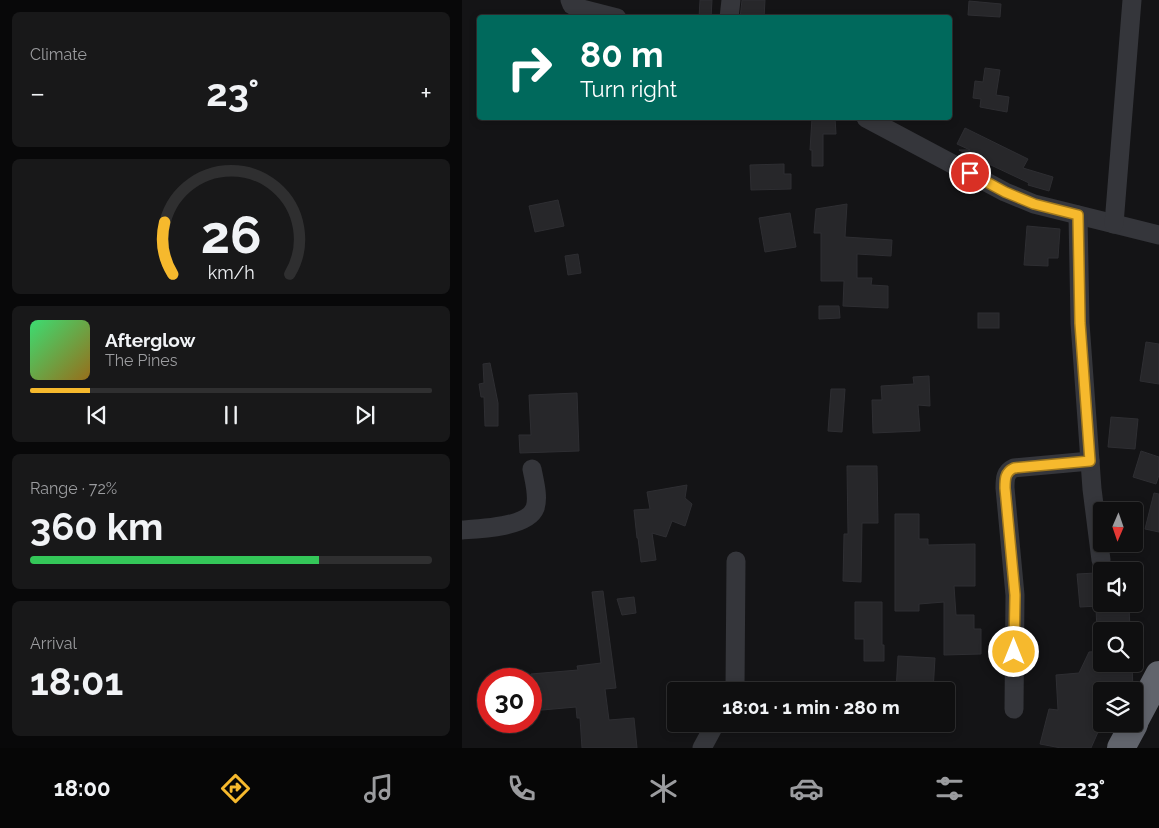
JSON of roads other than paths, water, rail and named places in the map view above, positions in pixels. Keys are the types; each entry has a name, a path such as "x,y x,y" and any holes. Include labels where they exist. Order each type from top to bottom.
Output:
{"highway":[{"path":"1143,705 1158,675"},
{"path":"1121,748 1129,732"}],"street":[{"path":"570,0 572,5 605,15"},
{"path":"729,15 730,0"},
{"path":"1114,224 1132,0"},
{"path":"870,120 1005,192 1034,204 1158,235"},
{"path":"1078,215 1080,323 1090,461 1101,560"},
{"path":"1014,709 1015,595 1005,476 1009,470 1014,468 1090,461"},
{"path":"462,530 496,527 529,516 535,508 532,469"},
{"path":"735,682 736,561"},
{"path":"702,748 711,732"}]}
